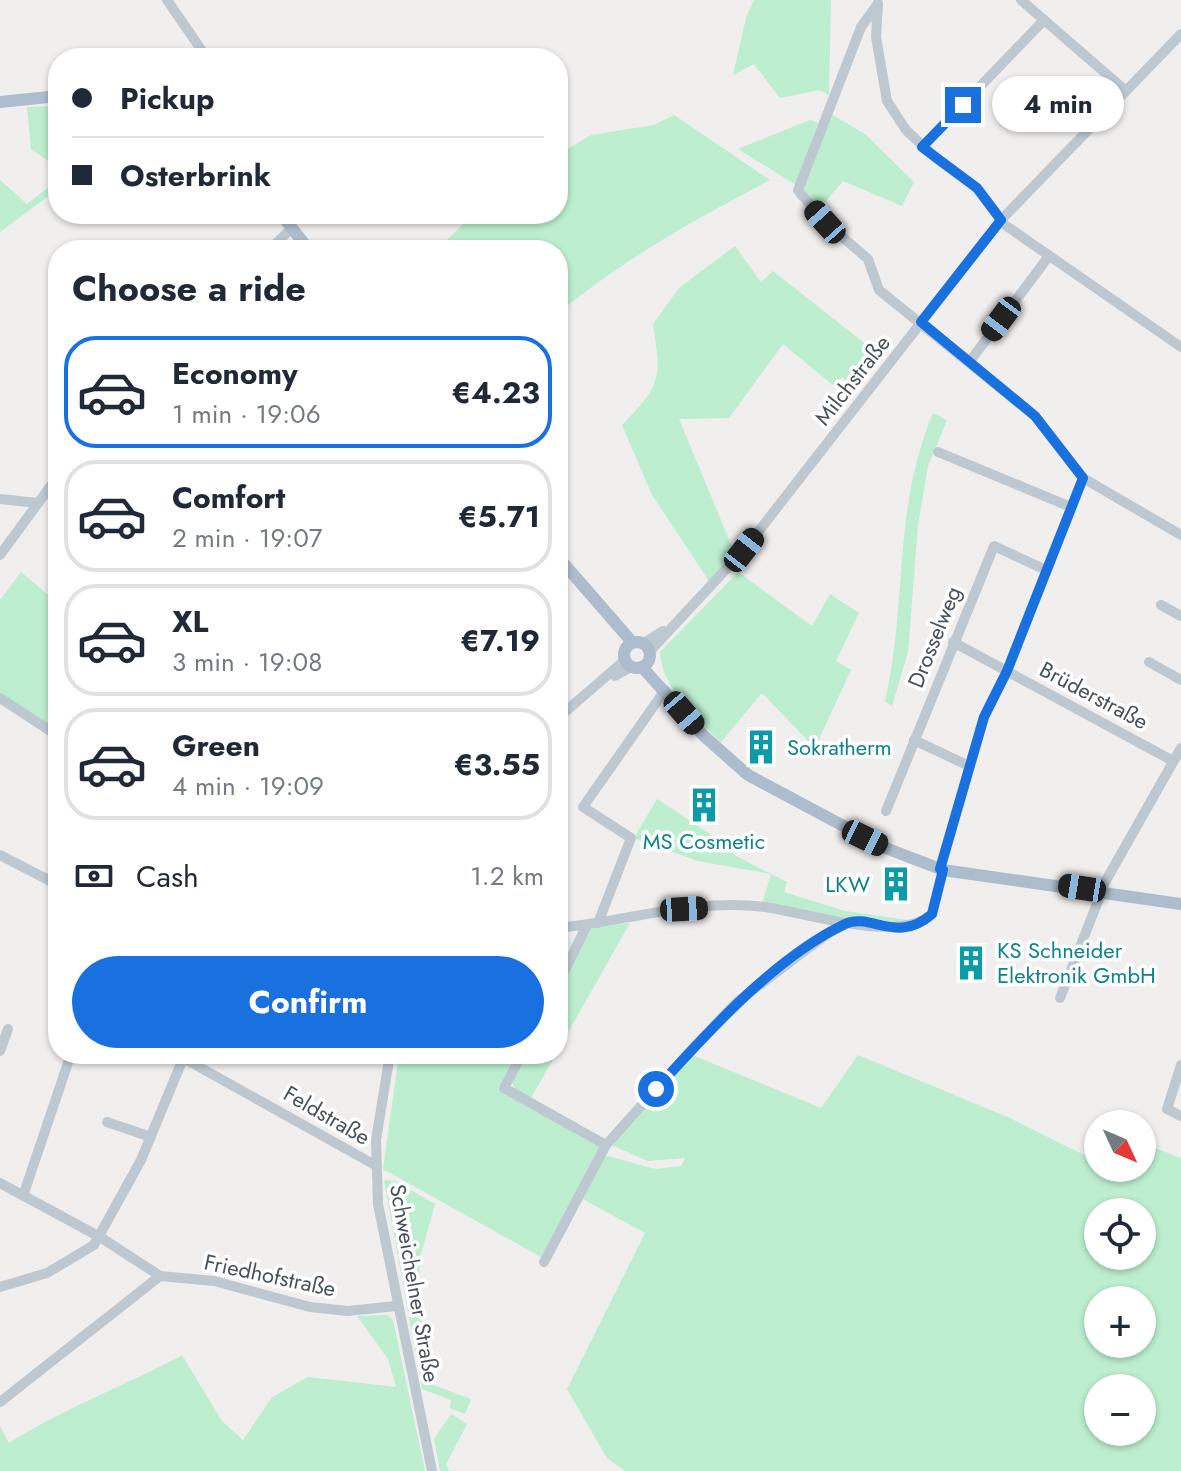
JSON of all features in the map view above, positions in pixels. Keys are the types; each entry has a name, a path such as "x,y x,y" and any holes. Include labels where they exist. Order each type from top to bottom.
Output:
{"main road":[{"path":"0,102 48,97"},
{"path":"289,224 301,240"},
{"path":"568,570 712,745 748,775 883,847 942,870 1181,904"}],"street":[{"path":"167,0 200,48"},
{"path":"1021,0 1126,91"},
{"path":"878,2 876,37 887,101 893,114 922,147 977,188 1001,220 1181,347"},
{"path":"878,2 861,27 798,190 825,222 868,259 879,290 1035,416 1083,478 1181,535"},
{"path":"922,147 1044,20"},
{"name":"Milchstraße","path":"638,655 688,613 744,550 1001,220 1181,34"},
{"path":"279,240 292,228"},
{"path":"970,361 1049,256"},
{"path":"938,452 1071,507"},
{"path":"568,927 684,909 720,907 762,907 897,929 917,924 934,909 984,717 1007,671 1083,478"},
{"path":"0,555 48,490"},
{"path":"0,499 38,503"},
{"name":"Drosselweg","path":"886,811 994,546 1046,570"},
{"path":"1161,605 1181,616"},
{"name":"Brüderstraße","path":"953,642 1178,755"},
{"path":"568,710 638,655"},
{"path":"1149,662 1181,680"},
{"path":"568,966 592,924 631,838 583,807 665,690"},
{"path":"0,698 48,729"},
{"path":"914,740 969,766"},
{"path":"1060,998 1101,891 1178,755"},
{"path":"0,855 48,880"},
{"path":"827,918 830,926 827,934"},
{"path":"544,1262 606,1145 737,1002 827,934 849,922"},
{"path":"0,1051 8,1029"},
{"path":"23,1196 68,1064"},
{"path":"0,1287 66,1264 100,1237 151,1137 179,1064"},
{"name":"Feldstraße","path":"198,1064 375,1165"},
{"name":"Schweichelner Straße","path":"388,1064 379,1112 375,1165 382,1237 432,1471"},
{"path":"517,1064 504,1088 606,1145"},
{"path":"1181,1065 1167,1109 1181,1116"},
{"path":"107,1122 151,1137"},
{"name":"Friedhofstraße","path":"0,1183 100,1237 160,1276 214,1281 310,1307 348,1311 396,1306"},
{"path":"0,1402 160,1276"}],"green space":[{"path":"754,0 831,0 829,95 820,90 780,98 754,64 733,75 746,18"},
{"path":"48,106 48,161 31,149 27,107"},
{"path":"674,115 770,180 661,241 568,306 568,240 447,240 463,224 568,224 568,149 591,135 654,125"},
{"path":"833,115 865,134 914,182 902,206 843,181 819,209 805,191 804,182"},
{"path":"810,120 818,123 796,185 738,149"},
{"path":"0,180 27,204 48,188 48,196 0,232"},
{"path":"735,246 761,282 773,271 882,357 857,390 842,377 834,386 783,344 729,418 679,419 735,554 709,581 652,495 622,425 645,400 656,380 653,324 679,288"},
{"path":"933,413 947,420 928,466 918,525 908,652 892,706 885,701 892,664 911,485"},
{"path":"21,572 48,595 48,726 0,694 0,600"},
{"path":"738,572 812,626 830,594 859,613 836,661 851,670 815,748 762,693 721,742 682,701 666,677 660,652"},
{"path":"657,799 716,838 736,856 787,882 784,892 845,911 916,921 894,926 762,904 771,874 698,861 634,838"},
{"path":"630,923 568,1032 568,973 591,928"},
{"path":"692,1055 821,1108 858,1055 1010,1118 1084,1155 1084,1182 1156,1182 1156,1148 1181,1158 1181,1471 625,1471 607,1458 567,1389 645,1233 581,1198 604,1155 655,1169 681,1166 685,1158 648,1161 611,1145"},
{"path":"398,1064 511,1064 498,1089 600,1147 541,1257 383,1169"},
{"path":"522,1064 550,1064 530,1100 516,1091 512,1083"},
{"path":"384,1180 395,1181 435,1204 419,1261 425,1382 471,1399 465,1414 450,1408 451,1400 422,1389"},
{"path":"388,1315 393,1320 425,1471 0,1471 0,1426 9,1443 182,1355 222,1421 243,1440 272,1397 308,1377 396,1387 388,1359 357,1316"},
{"path":"451,1414 467,1424 446,1464 449,1471 440,1471 434,1439"}],"place":[{"name":"Sokratherm","path":"761,747"},
{"name":"MS Cosmetic","path":"704,805"},
{"name":"LKW","path":"896,884"},
{"name":"KS Schneider Elektronik GmbH","path":"971,963"}],"route":[{"path":"656,1089 737,1002 827,934 849,922 906,928 932,914 943,870 940,869 984,717 1007,671 1083,478 1035,416 921,322 1001,220 977,188 922,147 963,105"}]}
